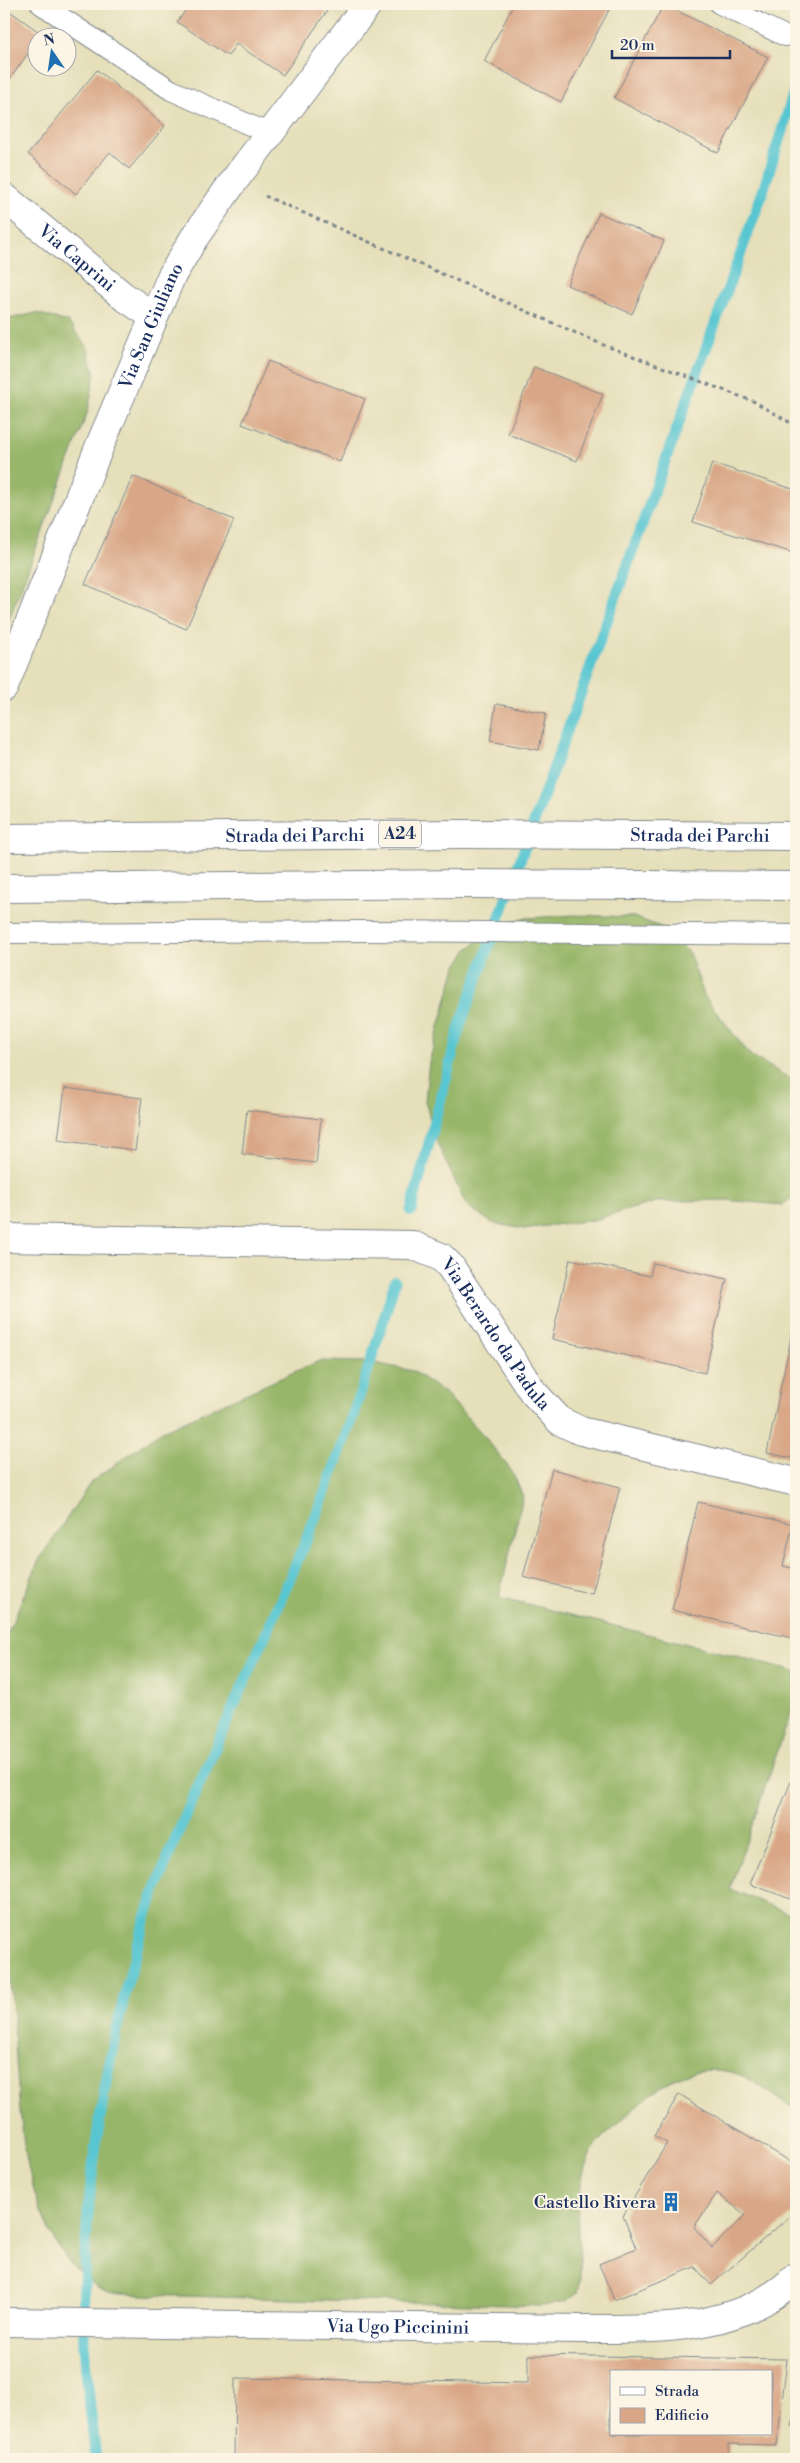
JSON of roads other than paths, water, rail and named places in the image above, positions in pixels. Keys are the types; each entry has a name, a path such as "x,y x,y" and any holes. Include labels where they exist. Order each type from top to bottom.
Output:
{"main road":[{"name":"Via San Giuliano","path":"4,687 153,316 182,256 233,182 368,4"},
{"name":"Via Caprini","path":"4,197 123,296 153,316"},
{"name":"Strada dei Parchi","path":"4,838 354,834 796,836"},
{"path":"4,888 466,884 796,886"},
{"name":"Via Berardo da Padula","path":"4,1238 412,1245 441,1257 450,1266 533,1392 560,1420 581,1431 796,1482"},
{"name":"Via Ugo Piccinini","path":"7,2322 581,2330 648,2328 684,2325 743,2313 764,2303 790,2283"}],"lane":[{"path":"41,4 171,90 270,134"},
{"path":"720,4 785,36"},
{"path":"4,933 370,931 796,935"}],"waterway":[{"path":"411,1211 460,1026 761,197 796,86"},
{"path":"96,2459 84,2342 86,2239 98,2132 117,2027 129,1976 143,1927 172,1848 269,1627 320,1505 360,1394 395,1281"}],"place":[{"name":"Castello Rivera","path":"671,2202"}]}
